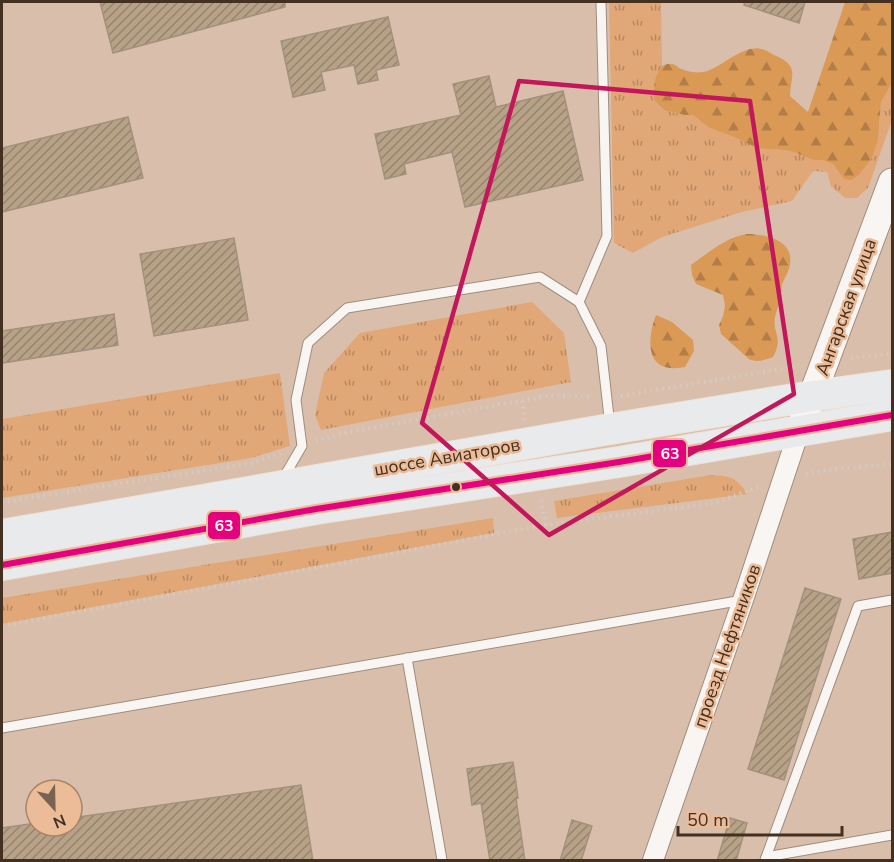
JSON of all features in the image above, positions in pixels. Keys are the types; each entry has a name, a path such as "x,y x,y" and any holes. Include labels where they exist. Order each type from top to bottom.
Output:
{"main road":[{"name":"Ангарская улица","path":"799,431 892,182"},
{"name":"шоссе Авиаторов","path":"2,535 610,429 892,385"},
{"name":"шоссе Авиаторов","path":"2,565 316,509 619,462 892,415"}],"street":[{"name":"проезд Нефтяников","path":"653,861 799,431"}],"lane":[{"path":"579,302 607,236 601,2"},
{"path":"278,486 302,446 296,400 308,343 347,308 540,277 579,302 601,346 610,429"},
{"path":"2,729 743,600"},
{"path":"765,859 858,606 892,600"},
{"path":"407,658 442,861"},
{"path":"765,859 892,835"}],"path":[{"path":"2,502 252,463 343,433 553,395 607,398 826,361 892,354"},
{"path":"2,626 546,525 714,503 784,478 834,469 892,464"},
{"path":"540,498 546,525"}],"highlighted area":[{"path":"519,81 750,101 794,394 549,535 422,423"}],"green space":[{"path":"609,2 661,2 662,66 654,86 654,100 664,110 693,115 708,127 775,150 794,152 813,160 823,160 833,164 844,179 859,175 872,158 878,140 881,102 892,83 892,120 868,188 857,198 845,198 831,186 827,172 813,171 792,201 742,212 662,237 633,253 614,243"},
{"path":"845,2 892,2 892,83 881,102 878,140 872,158 859,175 851,180 844,179 833,164 785,150 755,147 708,127 693,115 664,110 654,100 654,86 662,66 670,64 689,71 703,72 741,52 755,48 765,50 788,63 792,71 790,96 808,112"},
{"path":"747,234 762,235 777,240 788,249 790,256 775,317 778,345 773,357 761,361 749,359 721,334 719,325 725,306 723,295 696,284 692,275 691,265 725,242"},
{"path":"532,302 564,333 571,382 321,430 315,415 324,373 360,333"},
{"path":"656,315 672,322 693,340 694,351 685,367 665,367 658,364 654,358 650,344"},
{"path":"280,373 290,446 251,458 2,498 2,419"},
{"path":"711,475 732,479 740,484 748,494 557,518 554,501"},
{"path":"493,518 494,533 2,624 2,598"}],"building":[{"path":"100,2 285,2 285,7 113,53"},
{"path":"745,2 805,2 799,23 744,5"},
{"path":"388,17 399,65 376,70 378,80 358,84 354,65 321,72 325,90 293,97 281,41"},
{"path":"489,76 496,107 563,91 583,180 465,207 452,152 404,164 406,174 385,179 375,134 461,115 453,84"},
{"path":"128,117 143,178 2,212 2,148"},
{"path":"234,238 248,320 154,336 140,254"},
{"path":"114,314 118,345 2,363 2,331"},
{"path":"892,532 892,573 859,579 853,539"},
{"path":"805,588 841,599 784,780 748,769"},
{"path":"513,762 525,861 490,861 481,803 472,805 467,769"},
{"path":"301,785 313,861 2,861 2,828 24,825 24,838 84,838 84,816"},
{"path":"730,818 747,823 736,861 717,861"},
{"path":"572,820 592,826 581,861 560,861"}],"transit line":[{"name":"63","path":"2,565 316,509 619,462 892,415"}]}
